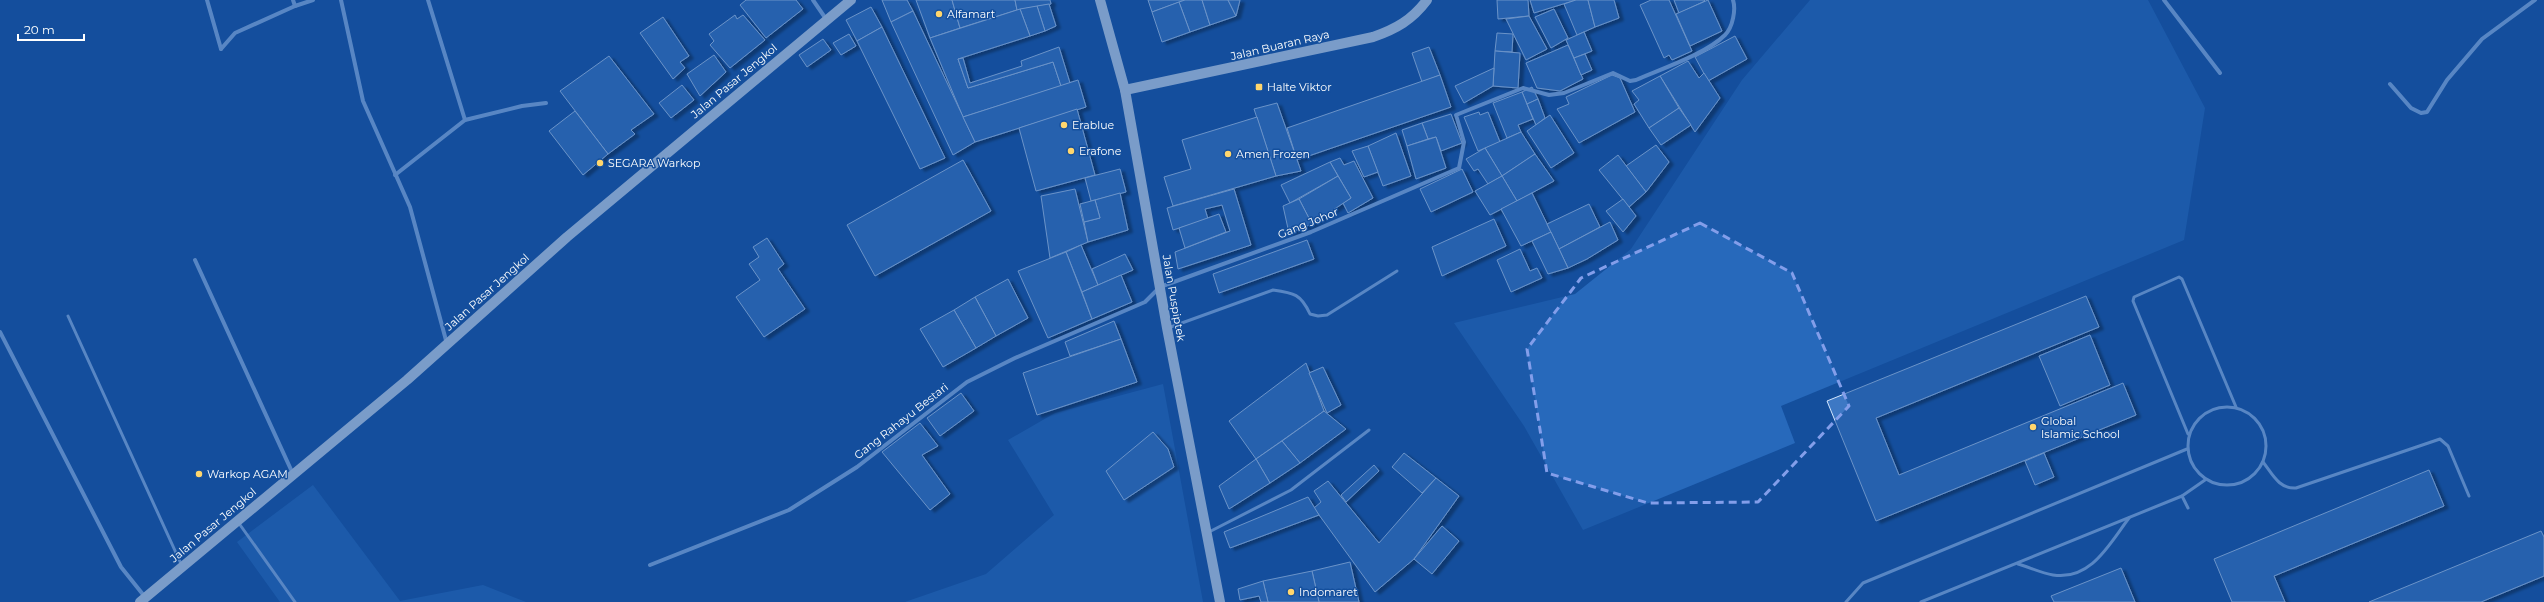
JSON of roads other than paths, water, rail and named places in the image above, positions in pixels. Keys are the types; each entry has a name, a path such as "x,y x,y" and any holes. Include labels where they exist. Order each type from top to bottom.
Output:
{"main road":[{"name":"Jalan Pasar Jengkol","path":"143,600 447,344 567,237 826,19 851,0"},
{"name":"Jalan Puspiptek","path":"1100,0 1125,90 1167,328 1220,602"},
{"name":"Jalan Buaran Raya","path":"1125,90 1373,37 1396,29 1416,15 1427,0"}],"street":[{"path":"207,0 221,49 235,33 313,0"},
{"path":"293,0 296,6"},
{"path":"341,0 363,101 410,207 447,344"},
{"path":"428,0 465,120"},
{"path":"813,0 826,19"},
{"name":"Gang Johor","path":"1160,287 1311,232 1459,168 1464,142 1456,115 1523,88 1549,95 1564,93 1613,73 1630,81 1673,65 1726,34 1736,9 1733,0"},
{"path":"2164,0 2220,73"},
{"path":"2390,84 2414,110 2421,113 2427,112 2447,80 2482,39 2535,0"},
{"path":"395,175 465,120 546,103"},
{"path":"195,260 293,474"},
{"name":"Gang Rahayu Bestari","path":"650,565 789,510 857,466 967,382 1015,358 1145,302 1160,287"},
{"path":"0,332 122,567 143,600"}],"lane":[{"path":"1167,328 1273,290 1290,292 1303,299 1310,314 1318,316 1327,315 1397,271"},
{"path":"2188,434 2199,417 2216,407 2236,407 2256,419 2263,431 2266,453 2263,462 2249,479 2236,484 2227,486 2205,480 2195,471 2187,449 2188,434 2133,301 2134,296 2179,277 2182,278 2236,407"},
{"path":"68,316 182,566"},
{"path":"1207,534 1291,490 1369,430"},
{"path":"2263,462 2280,485 2287,488 2296,488 2440,439 2448,446 2469,496"},
{"path":"1846,602 1863,584 2187,449"},
{"path":"1921,602 2182,496 2205,480"},
{"path":"2182,496 2188,508"},
{"path":"2017,564 2053,575 2067,575 2086,569 2097,562 2129,518"},
{"path":"237,521 295,602"}],"place":[{"name":"Alfamart","path":"939,14"},
{"name":"Halte Viktor","path":"1259,87"},
{"name":"Erablue","path":"1064,125"},
{"name":"Erafone","path":"1071,151"},
{"name":"Amen Frozen","path":"1228,154"},
{"name":"SEGARA Warkop","path":"600,163"},
{"name":"Global Islamic School","path":"2033,427"},
{"name":"Warkop AGAM","path":"199,474"},
{"name":"Indomaret","path":"1291,592"}]}
